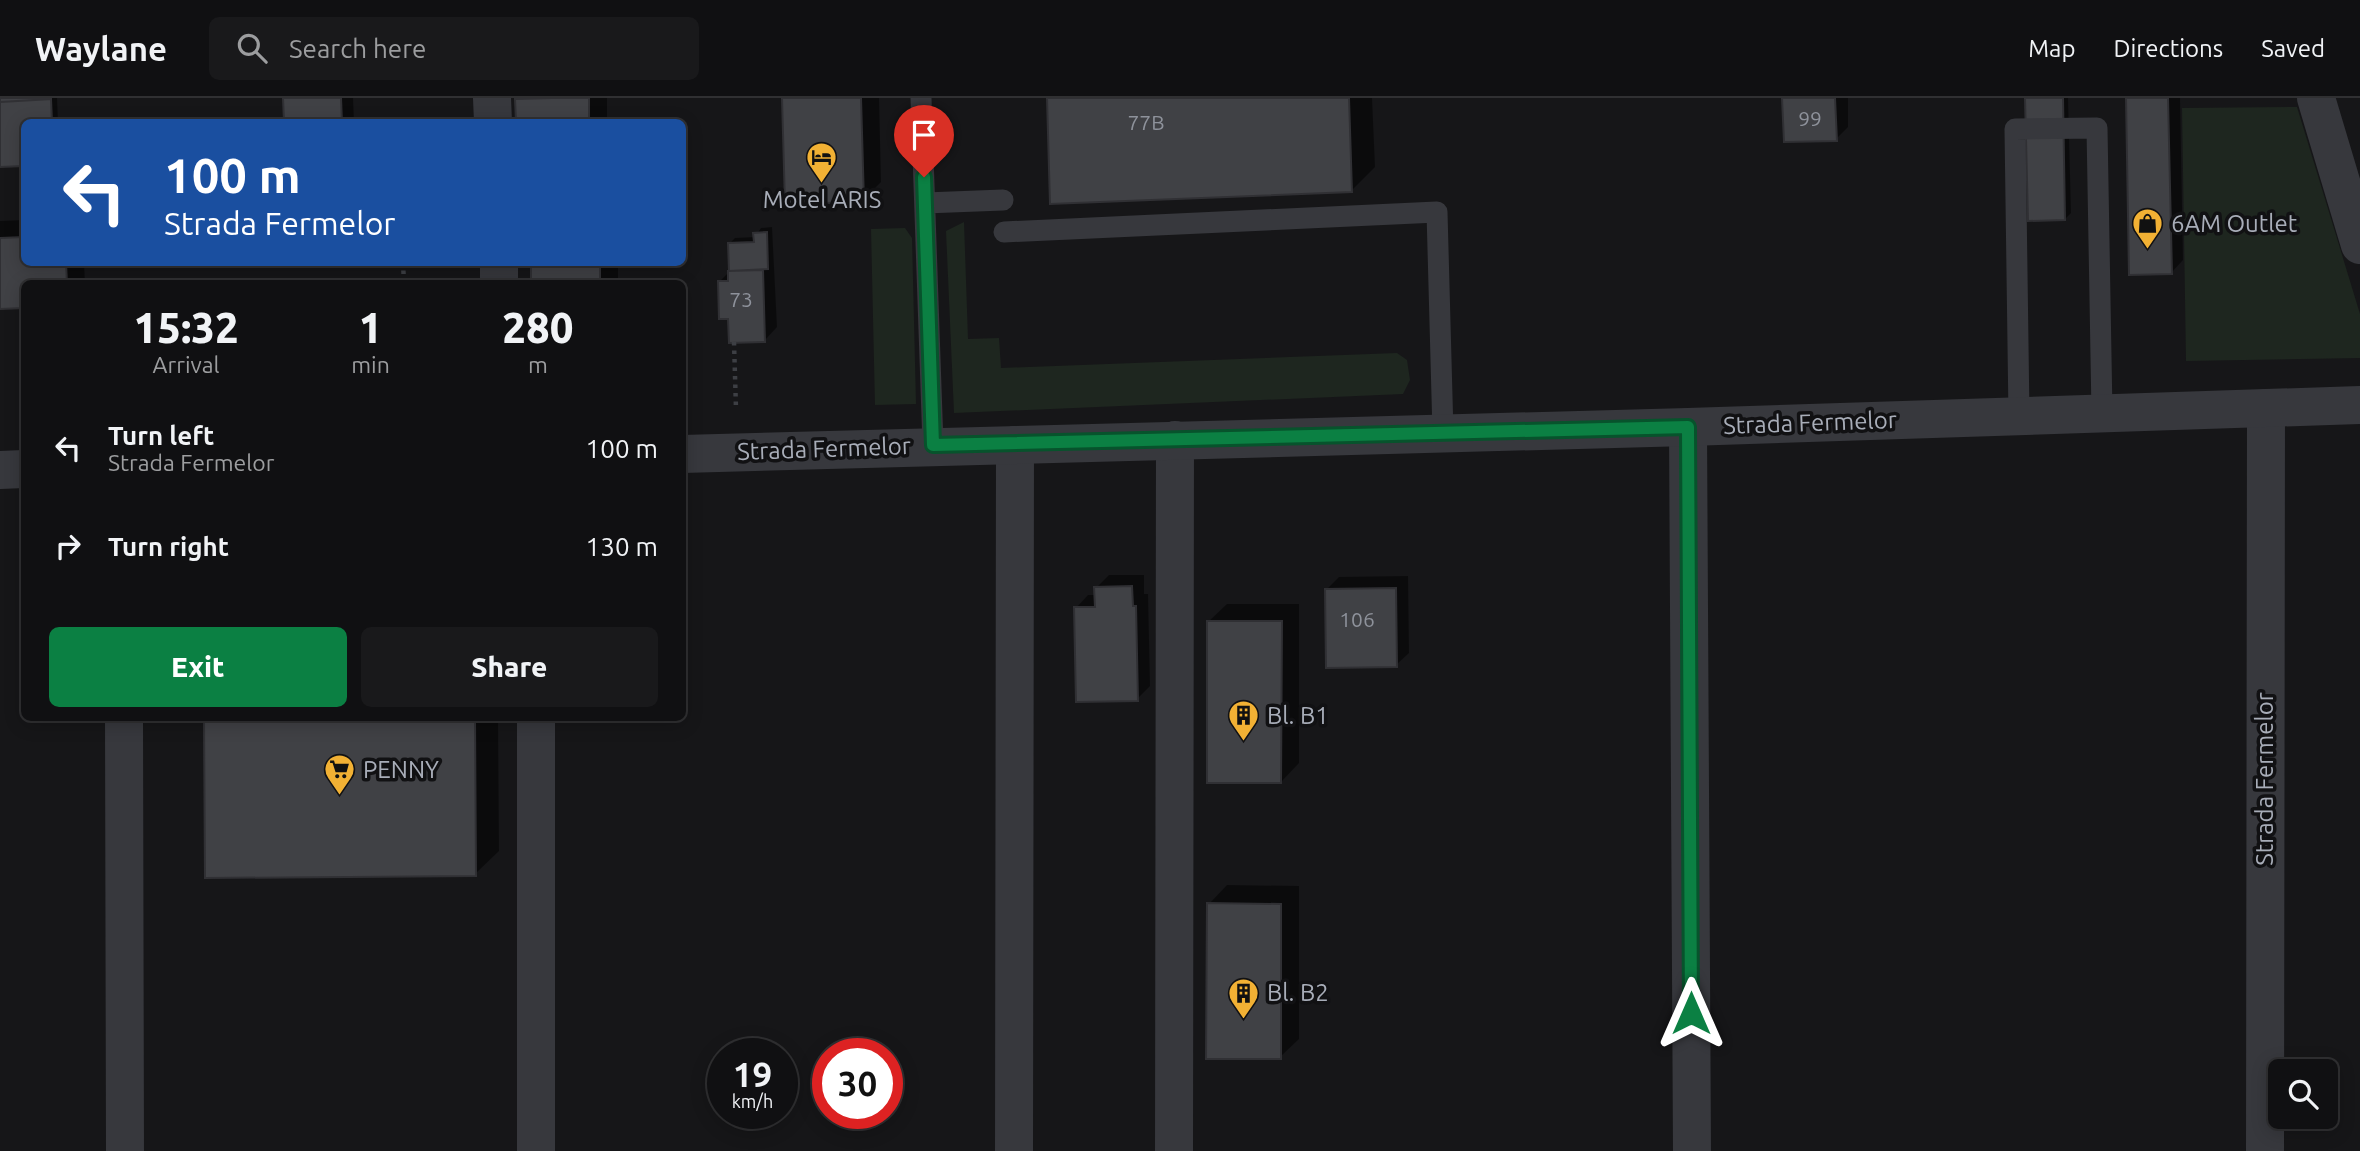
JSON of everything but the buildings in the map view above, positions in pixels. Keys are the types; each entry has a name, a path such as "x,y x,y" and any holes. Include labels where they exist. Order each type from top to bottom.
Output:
{"street":[{"path":"492,98 493,119"},
{"path":"2316,98 2360,245"},
{"name":"Strada Fermelor","path":"686,454 933,445 1688,427 2360,405"},
{"name":"Strada Fermelor","path":"2264,1151 2266,408"},
{"path":"1688,427 1692,1151"},
{"path":"1174,1151 1175,440"},
{"path":"1014,1151 1015,445"},
{"path":"0,470 21,469"},
{"path":"124,721 125,1151"},
{"path":"536,721 536,1151"}],"lane":[{"path":"921,98 933,445"},
{"path":"2019,416 2015,129 2097,128 2102,413"},
{"path":"925,203 1003,200"},
{"path":"1004,232 1437,212 1443,433"}],"path":[{"path":"734,342 736,409"}],"shaded area":[{"path":"2297,107 2360,314 2360,358 2186,361 2182,108"},
{"path":"964,222 968,339 999,338 1001,368 1397,353 1407,360 1410,380 1403,394 954,413 946,231"},
{"path":"905,228 912,238 916,404 875,405 871,229"}],"place":[{"name":"Motel ARIS","path":"822,185"},
{"name":"6AM Outlet","path":"2148,251"},
{"name":"Bl. B1","path":"1244,743"},
{"name":"PENNY","path":"340,797"},
{"name":"Bl. B2","path":"1244,1020"}],"route":[{"path":"924,177 933,445 1688,427 1691,1013"}]}
